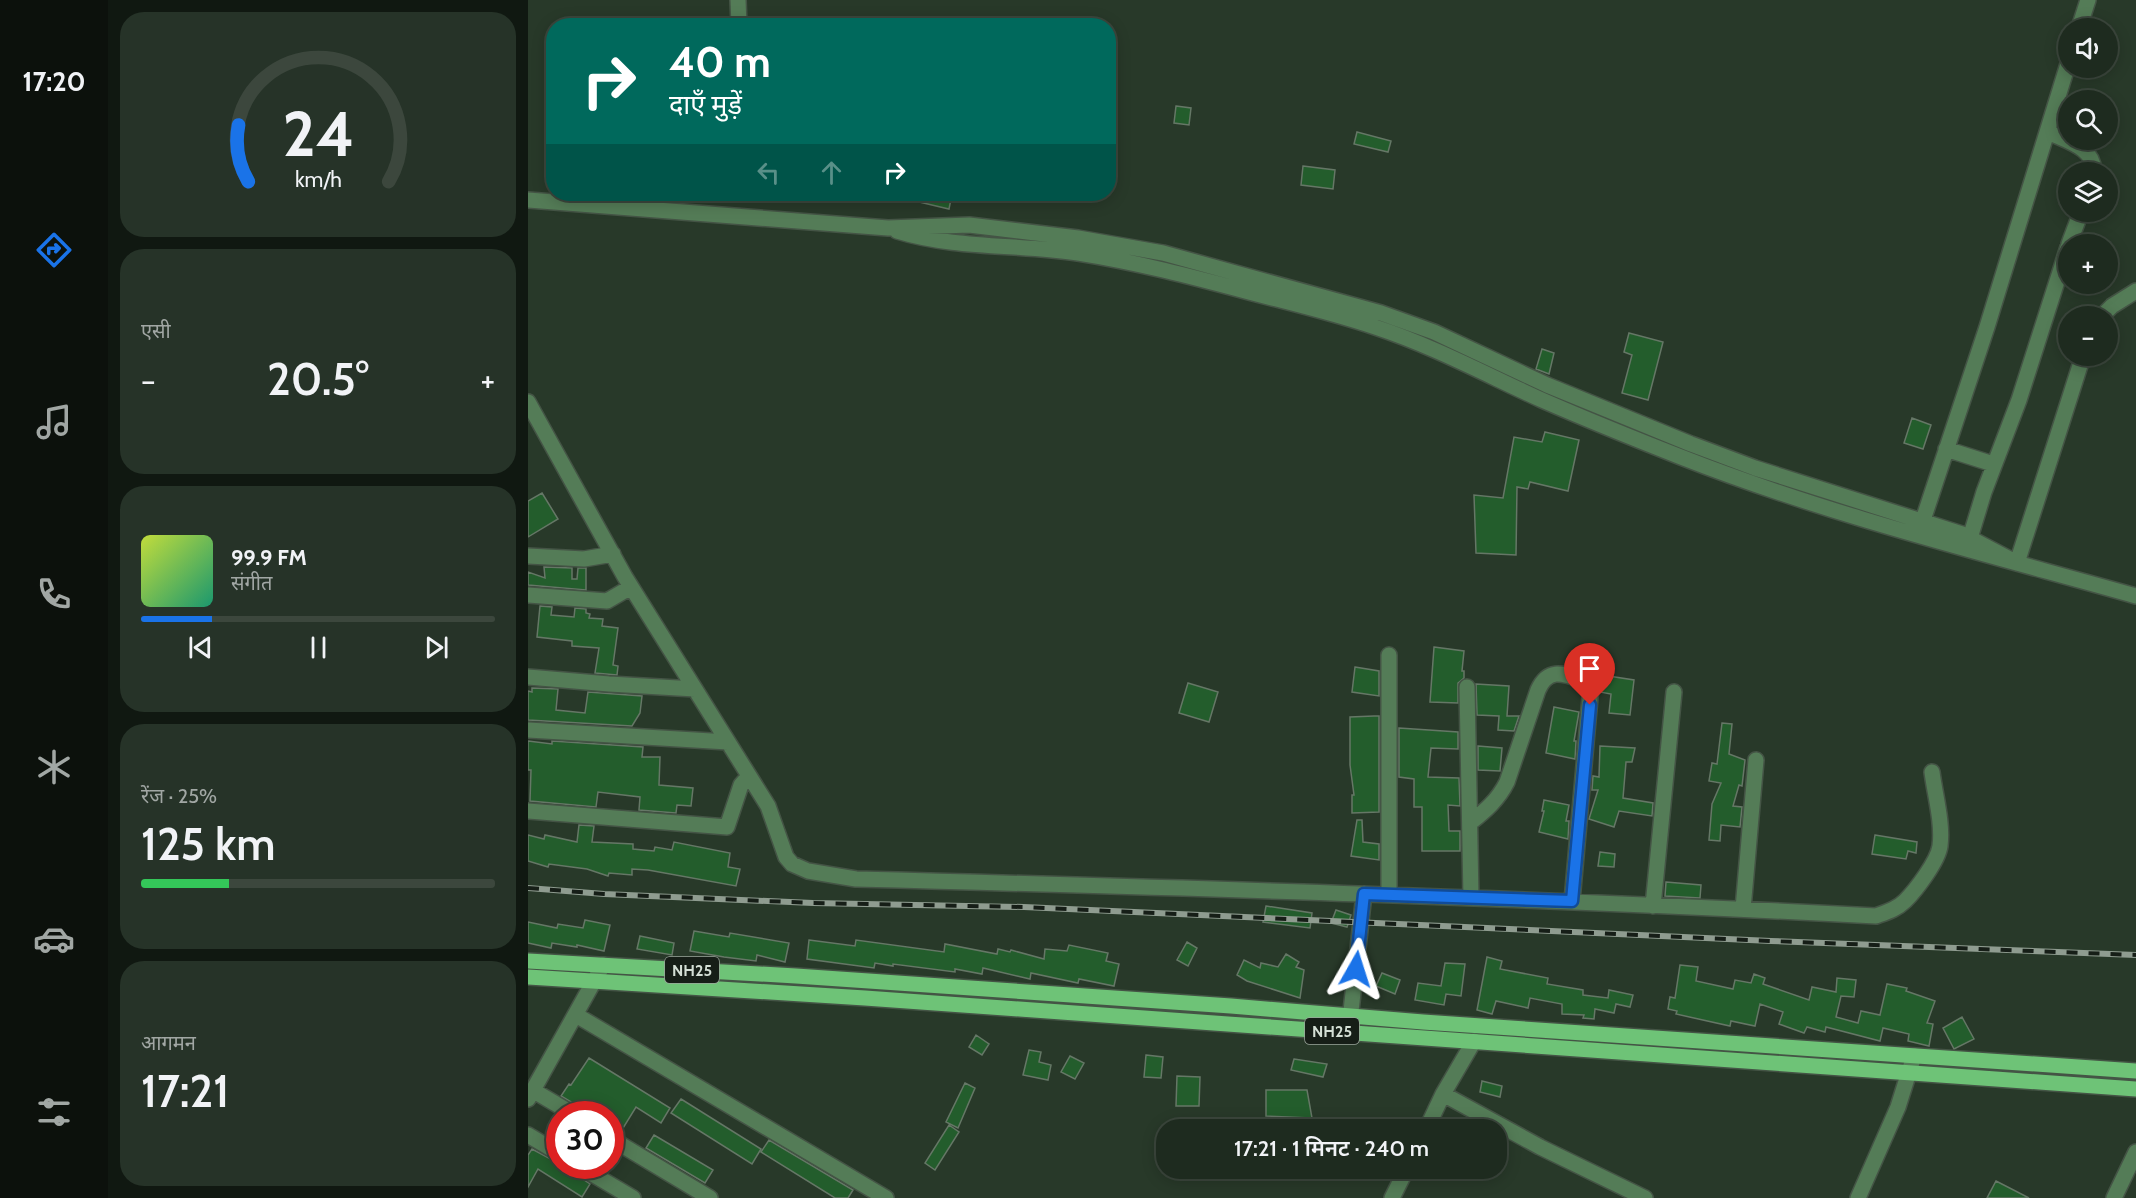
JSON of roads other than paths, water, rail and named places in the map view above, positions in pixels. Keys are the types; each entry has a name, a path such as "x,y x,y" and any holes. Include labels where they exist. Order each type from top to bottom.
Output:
{"main road":[{"name":"NH25","path":"528,961 796,976 2136,1071"},
{"name":"NH25","path":"528,977 877,998 2136,1089"}],"street":[{"path":"738,0 739,18"},
{"path":"2082,18 2086,1"},
{"path":"1923,520 2064,78"},
{"path":"2048,132 2081,148 2093,162"},
{"path":"528,200 888,228 969,225 1078,237 1163,253 1335,299 1434,332 1558,390 1755,468 1923,520 1970,538 2017,563"},
{"path":"888,228 923,239 1076,253 1158,268 1365,324 1428,347 1544,400 1750,483 1958,549 2136,596"},
{"path":"1970,538 1993,464 2019,400 2058,280"},
{"path":"2112,306 2136,291"},
{"path":"2017,563 2080,366"},
{"path":"528,402 631,587 768,806 786,857 792,864 808,871 856,879 1572,901 1876,916 1892,910 1905,901 1933,864 1940,848 1940,829 1932,772"},
{"path":"1946,449 1993,464"},
{"path":"528,556 585,559 613,554"},
{"path":"528,596 607,601 631,587"},
{"path":"1389,655 1389,895"},
{"path":"1572,901 1593,664"},
{"path":"1470,824 1501,794 1538,690 1546,676 1559,674 1592,683"},
{"path":"528,677 695,688"},
{"path":"1467,687 1471,898"},
{"path":"1653,906 1674,692"},
{"path":"528,730 728,742"},
{"path":"1743,909 1756,760"},
{"path":"528,811 727,827 741,785 749,776"},
{"path":"1349,1032 1364,894"},
{"path":"546,1102 531,1095 603,965"},
{"path":"576,1015 886,1198"},
{"path":"1431,1119 1474,1041"},
{"path":"1858,1198 1898,1107 1914,1056"},
{"path":"1443,1094 1540,1147 1645,1198"},
{"path":"528,1135 546,1146"},
{"path":"624,1146 710,1198"},
{"path":"2114,1198 2136,1152"},
{"path":"601,1179 633,1198"},
{"path":"1392,1198 1402,1179"}],"railway":[{"path":"528,888 604,894 813,903 1024,907 2136,955"}]}
